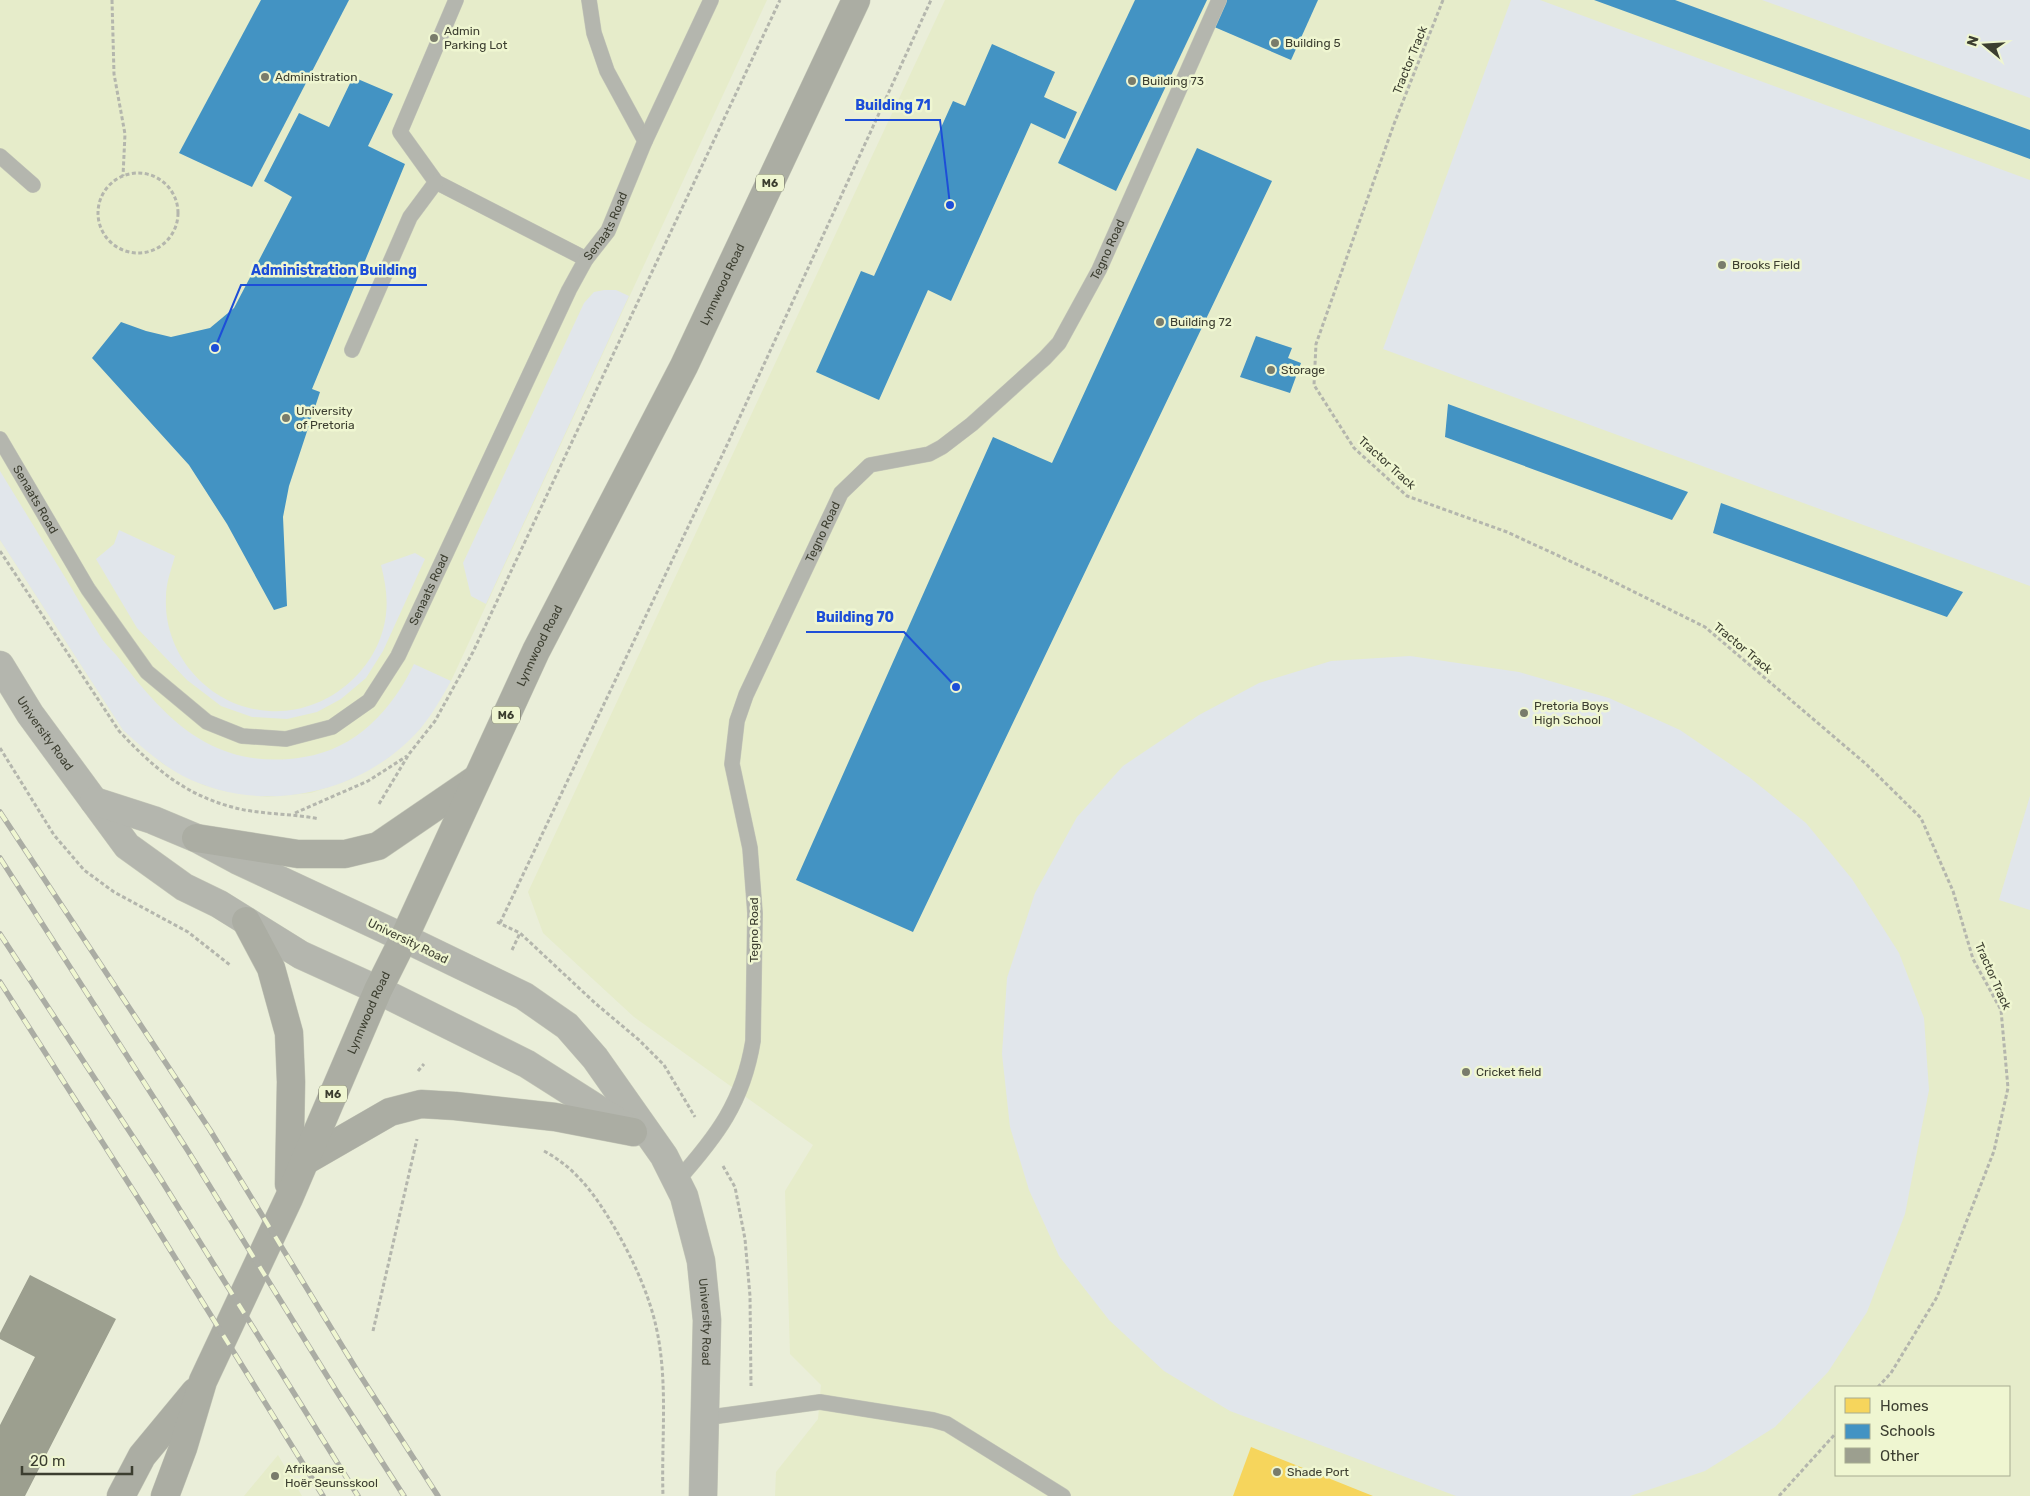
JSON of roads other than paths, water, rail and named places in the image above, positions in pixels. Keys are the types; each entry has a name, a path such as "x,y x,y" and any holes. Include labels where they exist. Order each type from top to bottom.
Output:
{"main road":[{"name":"Lynnwood Road","path":"165,1496 183,1448 203,1381 289,1198 378,990 404,938 536,651 684,366 856,0"},
{"path":"196,838 298,854 346,854 378,846 477,779"},
{"path":"246,921 271,968 290,1033 289,1198"},
{"path":"305,1161 390,1112 421,1104 555,1117 633,1132"},
{"name":"Lynnwood Road","path":"121,1496 142,1456 203,1381"}],"street":[{"name":"University Road","path":"0,664 30,714 127,846 184,887 246,921 301,955 378,990 527,1064 633,1132 664,1156"},
{"name":"University Road","path":"94,801 154,820 196,838 237,860 524,996 567,1026 595,1058 664,1156 678,1181 691,1217 701,1261 707,1320 703,1496"}],"lane":[{"path":"456,0 400,132 436,182 586,259"},
{"path":"589,0 594,33 607,71 645,141"},
{"name":"Senaats Road","path":"0,439 88,588 147,672 206,722 242,736 286,739 332,727 369,701 398,656 568,290 586,259 608,231 645,141 711,0"},
{"name":"Tegno Road","path":"678,1181 710,1142 736,1103 750,1061 753,1041 755,913 750,848 732,764 737,721 746,695 841,494 870,465 929,454 942,447 972,424 1045,358 1058,343 1099,270 1219,0"},
{"path":"0,156 33,185"},
{"path":"352,350 410,217 436,182"},
{"path":"704,1418 820,1402 933,1420 947,1424 1063,1496"}],"railway":[{"path":"0,812 210,1130 358,1372 438,1496"},
{"path":"0,858 188,1151 337,1392 404,1496"},
{"path":"0,934 160,1178 358,1496"},
{"path":"0,982 138,1198 323,1496"}],"place":[{"name":"Admin Parking Lot","path":"434,38"},
{"name":"Building 5","path":"1275,43"},
{"name":"Administration","path":"265,77"},
{"name":"Building 73","path":"1132,81"},
{"name":"Building 71","path":"950,205"},
{"name":"Brooks Field","path":"1722,265"},
{"name":"Building 72","path":"1160,322"},
{"name":"Administration Building","path":"215,348"},
{"name":"Storage","path":"1271,370"},
{"name":"University of Pretoria","path":"286,418"},
{"name":"Building 70","path":"956,687"},
{"name":"Pretoria Boys High School","path":"1524,713"},
{"name":"Cricket field","path":"1466,1072"},
{"name":"Shade Port","path":"1277,1472"},
{"name":"Afrikaanse Hoër Seunsskool","path":"275,1476"}]}
